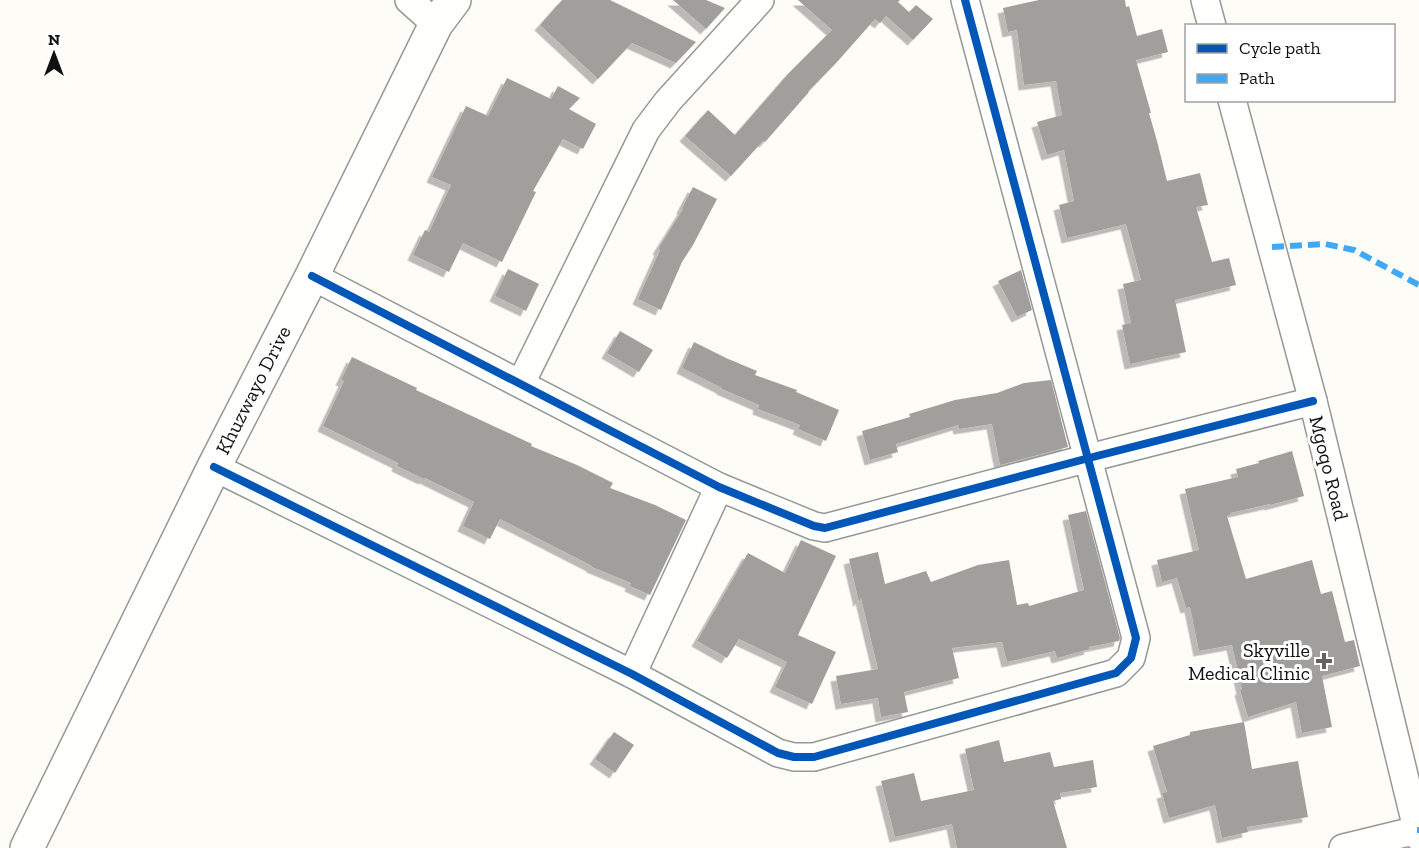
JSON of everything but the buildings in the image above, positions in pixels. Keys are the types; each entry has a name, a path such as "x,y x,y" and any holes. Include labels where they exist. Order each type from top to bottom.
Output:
{"street":[{"path":"409,0 445,12"},
{"path":"521,383 646,130 668,101 760,0"},
{"path":"214,467 632,674 778,753 794,757 814,758 1116,673 1131,658 1136,638 965,0"},
{"path":"1205,0 1211,24"},
{"name":"Khuzwayo Drive","path":"27,848 214,467 445,12"},
{"name":"Mgoqo Road","path":"1233,102 1312,401 1418,834"},
{"path":"312,276 719,487 814,526 825,528 1312,401"},
{"path":"632,674 719,487"},
{"path":"1343,848 1418,834"}],"marked path":[{"path":"1272,247 1325,244 1354,250 1419,285"}],"cycle path":[{"path":"214,467 632,674 778,753 794,757 814,757 1116,673 1131,658 1136,638 965,0"},
{"path":"312,276 719,487 814,526 825,528 1313,401"}],"place":[{"name":"Skyville Medical Clinic","path":"1324,661"}]}
